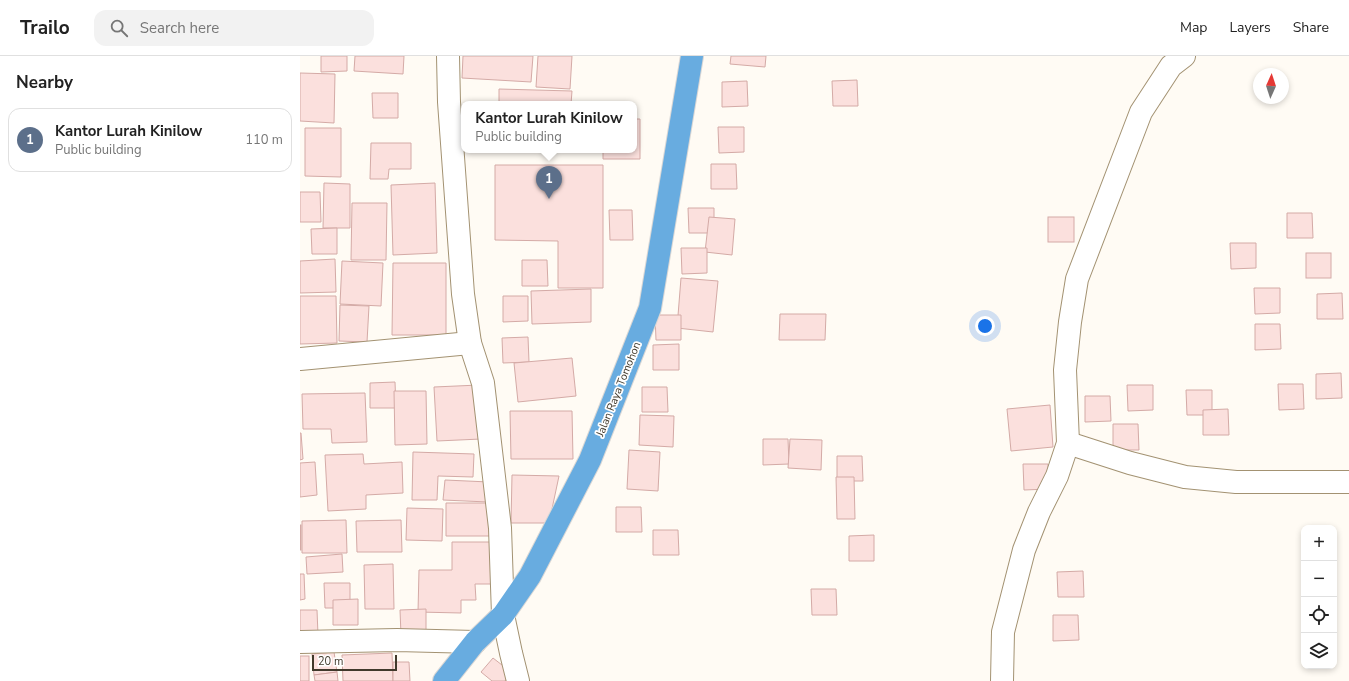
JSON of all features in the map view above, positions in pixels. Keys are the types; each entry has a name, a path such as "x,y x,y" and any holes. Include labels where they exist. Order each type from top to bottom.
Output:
{"highway":[{"name":"Jalan Raya Tomohon","path":"444,681 475,642 503,615 530,576 590,460 650,308 692,56"}],"street":[{"path":"448,56 449,102 461,267 470,343 483,383 500,528 503,615 518,681"},
{"path":"1002,681 1003,632 1024,550 1039,512 1057,476 1068,443 1065,370 1070,322 1077,280 1141,112 1171,66 1184,56"},
{"path":"300,359 470,343"},
{"path":"1068,443 1130,463 1185,477 1236,482 1349,482"},
{"path":"300,642 397,640 475,642"}],"building":[{"path":"321,56 347,56 347,71 321,72"},
{"path":"355,56 404,56 403,74 354,71"},
{"path":"463,56 533,56 531,82 462,78"},
{"path":"538,56 572,56 570,89 536,87"},
{"path":"731,56 766,56 765,67 730,64"},
{"path":"300,73 335,74 334,123 300,121"},
{"path":"857,80 858,106 833,106 832,81"},
{"path":"747,81 748,106 722,107 722,82"},
{"path":"499,89 572,91 571,101 499,101"},
{"path":"372,93 398,93 398,118 373,118"},
{"path":"637,119 640,119 640,159 603,159 603,153 637,153"},
{"path":"718,127 744,127 744,152 719,153"},
{"path":"305,128 341,128 341,177 305,176"},
{"path":"371,143 411,143 411,169 389,169 388,179 370,179"},
{"path":"711,164 736,164 737,189 711,189"},
{"path":"495,165 603,165 603,288 558,288 558,241 495,240"},
{"path":"324,183 350,184 350,228 323,228"},
{"path":"435,183 437,253 393,255 391,185"},
{"path":"300,192 320,192 321,222 300,222"},
{"path":"352,203 387,203 386,260 351,260"},
{"path":"688,208 714,208 714,233 689,233"},
{"path":"609,210 632,210 633,240 610,240"},
{"path":"1287,213 1312,213 1313,238 1287,238"},
{"path":"709,217 735,219 732,255 705,252"},
{"path":"1048,217 1074,217 1074,242 1048,242"},
{"path":"337,228 337,254 312,254 311,229"},
{"path":"1230,243 1256,243 1256,268 1231,269"},
{"path":"681,248 707,248 707,273 682,274"},
{"path":"1306,253 1331,253 1331,278 1306,278"},
{"path":"335,259 336,292 300,293 300,261"},
{"path":"522,260 547,260 548,286 522,286"},
{"path":"342,261 383,263 381,306 340,304"},
{"path":"393,263 446,263 446,335 392,335"},
{"path":"681,278 718,281 713,332 677,328"},
{"path":"1254,288 1280,288 1280,313 1255,314"},
{"path":"591,289 591,322 532,324 531,291"},
{"path":"1342,293 1343,319 1317,319 1317,294"},
{"path":"300,296 336,296 337,343 300,344"},
{"path":"503,296 528,296 528,321 503,322"},
{"path":"340,305 369,306 367,342 339,341"},
{"path":"780,314 826,314 825,340 779,340"},
{"path":"655,315 681,315 681,340 656,340"},
{"path":"1255,324 1280,324 1281,349 1255,350"},
{"path":"528,337 529,362 503,363 502,338"},
{"path":"679,344 679,370 653,370 653,345"},
{"path":"572,358 576,396 518,402 514,363"},
{"path":"1341,373 1342,398 1316,399 1316,374"},
{"path":"395,382 396,408 370,408 370,383"},
{"path":"1278,384 1303,384 1304,409 1279,410"},
{"path":"479,385 481,439 437,441 434,387"},
{"path":"1127,385 1153,385 1153,410 1128,411"},
{"path":"642,387 667,387 668,412 642,412"},
{"path":"1186,390 1212,390 1212,415 1187,415"},
{"path":"394,391 426,391 427,444 395,445"},
{"path":"365,393 367,442 332,443 331,429 303,429 302,394"},
{"path":"1085,396 1110,396 1111,421 1085,422"},
{"path":"1050,405 1053,447 1011,451 1007,409"},
{"path":"1228,409 1229,435 1203,435 1203,410"},
{"path":"510,411 572,411 573,459 511,459"},
{"path":"640,415 674,416 673,447 639,445"},
{"path":"1113,424 1138,424 1139,450 1113,450"},
{"path":"300,433 303,459 300,460"},
{"path":"763,439 788,439 789,464 763,465"},
{"path":"790,439 822,440 821,470 788,468"},
{"path":"629,450 660,452 658,491 627,489"},
{"path":"413,452 474,454 473,477 438,476 437,500 412,500"},
{"path":"363,454 364,464 402,462 403,493 366,495 366,509 328,511 325,455"},
{"path":"837,456 862,456 863,481 837,481"},
{"path":"315,462 317,495 300,497 300,463"},
{"path":"1023,464 1048,464 1049,489 1024,490"},
{"path":"512,475 559,476 549,523 511,523"},
{"path":"836,477 854,477 855,519 837,519"},
{"path":"445,480 489,482 488,502 443,500"},
{"path":"446,503 494,503 493,536 446,536"},
{"path":"616,507 641,507 642,532 616,532"},
{"path":"407,508 443,509 442,541 406,540"},
{"path":"346,520 347,553 302,553 302,521"},
{"path":"401,520 402,552 357,552 356,521"},
{"path":"301,525 301,550 300,550"},
{"path":"653,530 678,530 679,555 653,555"},
{"path":"874,535 874,561 849,561 849,536"},
{"path":"452,542 498,542 498,584 475,584 476,600 461,600 461,613 418,612 419,570 452,570"},
{"path":"342,554 343,572 307,574 306,557"},
{"path":"393,564 394,609 365,609 364,565"},
{"path":"1083,571 1084,597 1058,597 1057,572"},
{"path":"300,574 304,574 305,599 300,600"},
{"path":"324,583 350,583 350,608 325,608"},
{"path":"811,589 836,589 837,615 812,615"},
{"path":"358,599 358,625 333,625 333,600"},
{"path":"426,609 426,634 401,635 400,610"},
{"path":"300,610 317,610 318,635 300,636"},
{"path":"1053,615 1078,615 1079,640 1053,641"},
{"path":"334,652 337,672 314,675 312,654"},
{"path":"392,653 393,681 343,681 342,655"},
{"path":"300,656 309,656 309,681 300,681"},
{"path":"493,658 511,672 505,681 492,681 481,672"},
{"path":"393,662 409,662 410,681 393,681"},
{"path":"337,672 338,681 315,681 314,675"}],"place":[{"name":"Kantor Lurah Kinilow","path":"549,199"}]}
